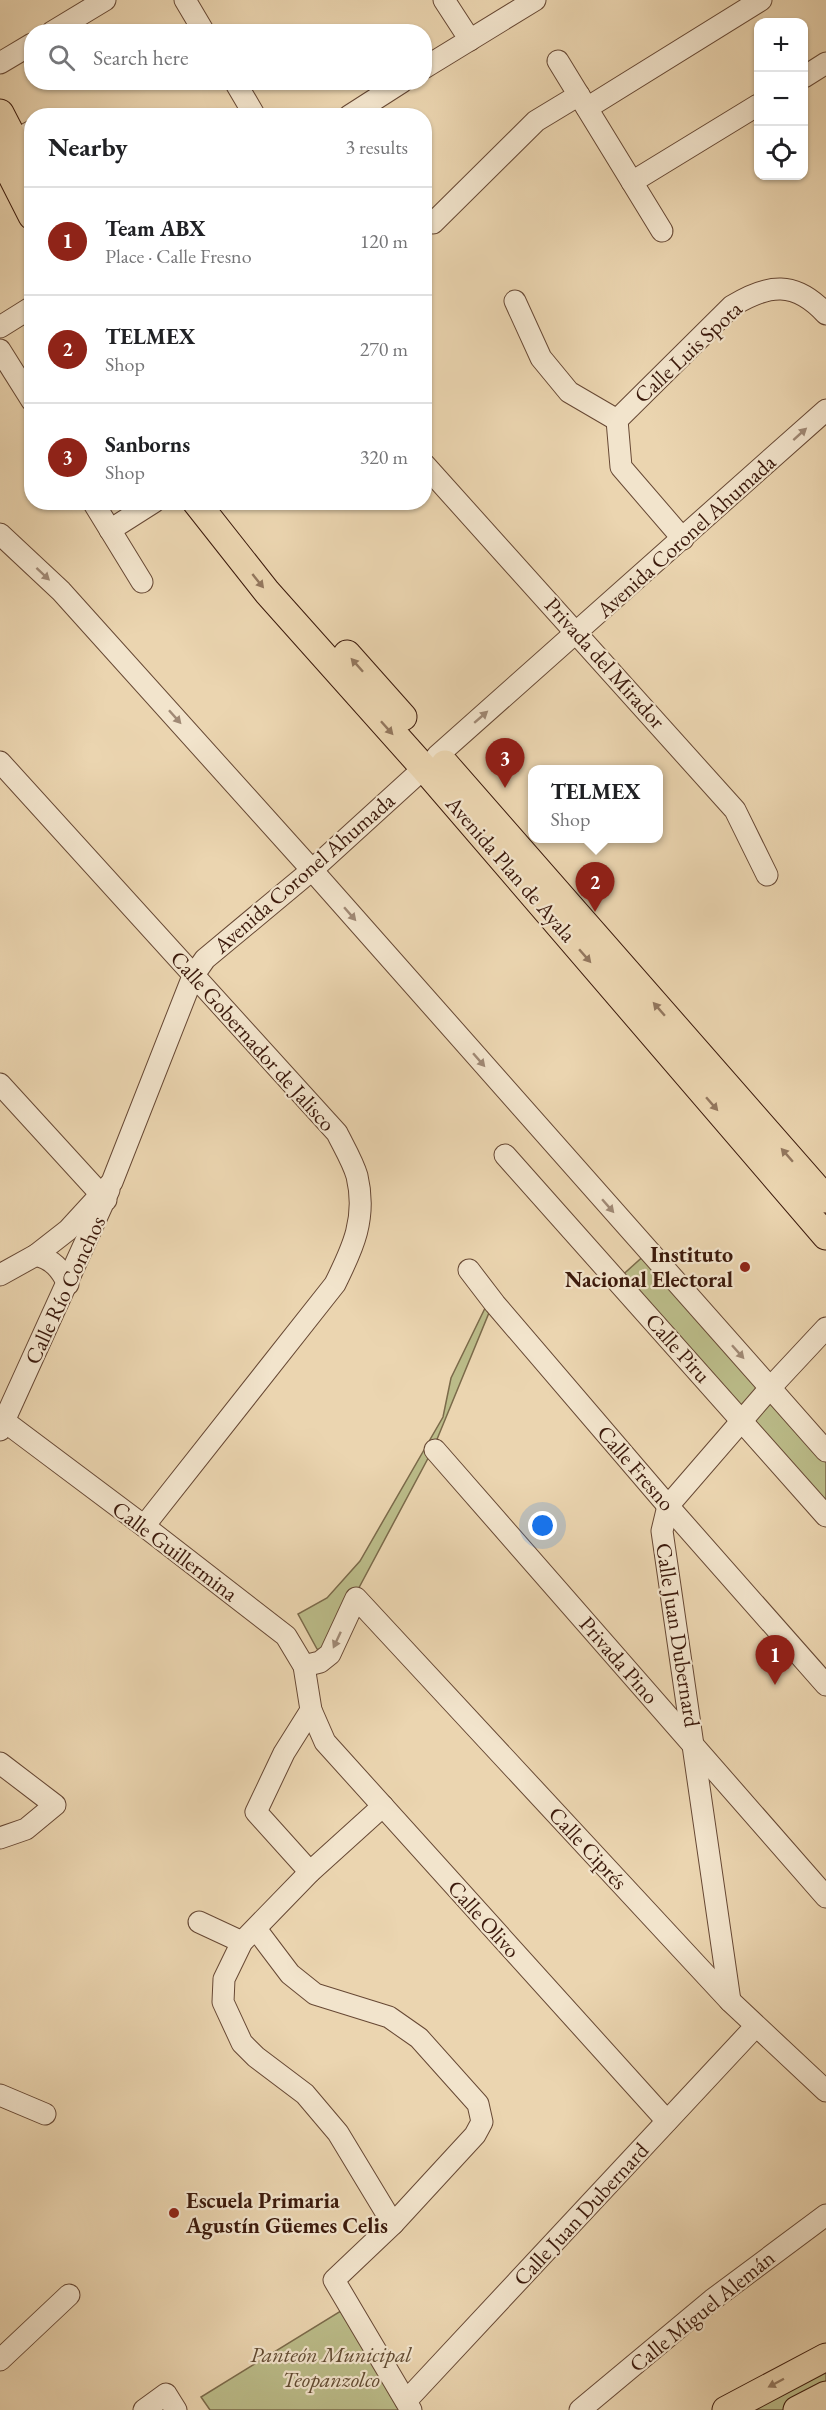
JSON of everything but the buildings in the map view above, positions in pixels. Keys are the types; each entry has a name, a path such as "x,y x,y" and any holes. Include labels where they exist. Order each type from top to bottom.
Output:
{"main road":[{"path":"0,113 24,159"},
{"path":"15,142 24,181"},
{"name":"Avenida Plan de Ayala","path":"202,510 267,592 431,762 826,1199"},
{"name":"Avenida Plan de Ayala","path":"224,510 826,1236"},
{"path":"726,2410 826,2356"},
{"path":"797,2410 826,2395"}],"street":[{"path":"65,24 105,0"},
{"path":"185,0 199,24"},
{"path":"444,0 470,40"},
{"path":"432,63 535,0"},
{"path":"433,223 536,121 583,101 761,0"},
{"path":"0,63 24,49"},
{"path":"558,61 662,231"},
{"path":"808,74 826,63"},
{"path":"240,90 250,108"},
{"path":"361,108 390,90"},
{"path":"632,182 754,108"},
{"name":"Calle Luis Spota","path":"616,420 732,306 752,294 772,288 795,291 816,302 826,314"},
{"path":"514,302 541,358 569,392 616,420 621,467 683,539"},
{"path":"0,327 24,312"},
{"path":"0,350 24,388"},
{"name":"Avenida Coronel Ahumada","path":"0,1275 36,1255 68,1230 106,1192 193,976 205,959 312,870 826,410"},
{"name":"Privada del Mirador","path":"432,473 735,810 767,875"},
{"path":"98,510 142,582"},
{"path":"110,530 141,510"},
{"path":"0,534 61,591 312,870 826,1451"},
{"name":"Calle Gobernador de Jalisco","path":"0,762 337,1133 357,1175 361,1209 354,1246 334,1284 144,1526"},
{"path":"0,1084 106,1192"},
{"name":"Calle Piru","path":"505,1155 826,1516"},
{"name":"Calle Río Conchos","path":"1,1423 68,1284 106,1192"},
{"path":"36,1255 50,1259 56,1264 68,1284"},
{"name":"Calle Fresno","path":"469,1270 495,1304 668,1506 826,1685"},
{"name":"Calle Juan Dubernard","path":"730,2001 662,1531 668,1506 741,1420 826,1328"},
{"name":"Calle Guillermina","path":"1,1423 144,1526 286,1636 304,1666 311,1710"},
{"name":"Privada Pino","path":"435,1450 826,1897"},
{"name":"Calle Ciprés","path":"304,1666 320,1662 330,1654 356,1598 730,2001 755,2027 826,2091"},
{"path":"310,1872 256,1812 284,1753 311,1710"},
{"name":"Calle Olivo","path":"311,1710 325,1742 667,2121"},
{"path":"0,1763 55,1805 26,1830 0,1838"},
{"path":"382,1806 310,1872 249,1936 224,1979 223,2002 242,2043 256,2057 305,2094 331,2125 393,2224"},
{"path":"199,1922 249,1936 315,1994 388,2017 419,2038 478,2104 482,2122 475,2136 393,2224 334,2280 409,2405"},
{"name":"Calle Juan Dubernard","path":"409,2405 755,2027"},
{"path":"0,2095 45,2114"},
{"name":"Calle Miguel Alemán","path":"580,2410 712,2300 826,2215"},
{"path":"0,2360 69,2295"},
{"path":"144,2410 171,2402"}],"green space":[{"path":"648,1252 826,1451 826,1516 617,1280"},
{"path":"488,1302 493,1303 433,1449 354,1597 328,1653 317,1649 298,1614 327,1598 360,1561 443,1417 451,1378"},
{"name":"Panteón Municipal Teopanzolco","path":"344,2309 407,2410 210,2410 201,2397"},
{"path":"826,2357 826,2395 797,2410 726,2410"}],"place":[{"name":"Sanborns","path":"505,788"},
{"name":"TELMEX","path":"595,912"},
{"name":"Instituto Nacional Electoral","path":"745,1267"},
{"name":"Team ABX","path":"775,1685"},
{"name":"Escuela Primaria Agustín Güemes Celis","path":"174,2213"}]}
